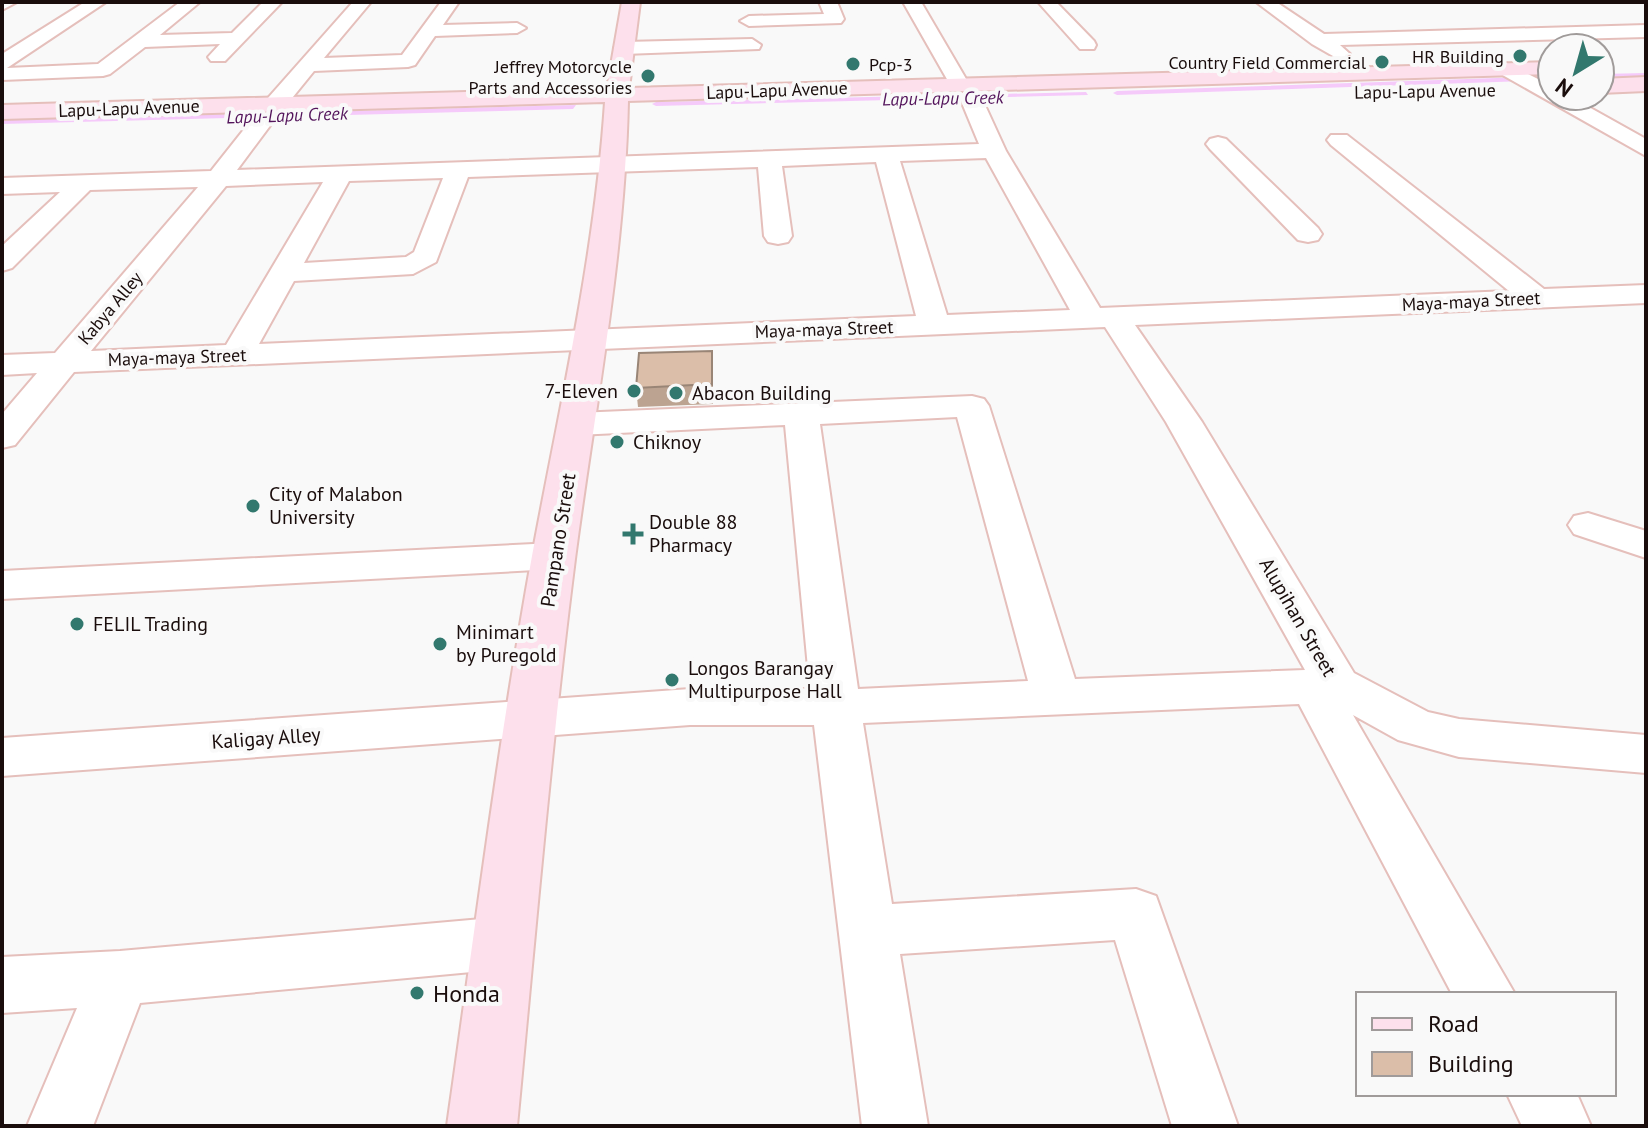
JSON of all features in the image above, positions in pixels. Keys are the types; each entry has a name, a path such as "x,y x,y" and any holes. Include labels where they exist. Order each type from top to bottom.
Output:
{"main road":[{"name":"Pampano Street","path":"482,1126 530,719 591,340 631,2"},
{"path":"1616,66 1646,65"},
{"name":"Lapu-Lapu Avenue","path":"966,94 1098,80 1369,73 1535,84"},
{"path":"1098,80 1116,99"},
{"name":"Lapu-Lapu Avenue","path":"2,112 268,113 966,94 1116,99 1535,84"},
{"path":"1616,85 1646,84"},
{"name":"Lapu-Lapu Avenue","path":"2,131 268,113"}],"street":[{"path":"2,5 8,2"},
{"path":"2,63 97,2"},
{"path":"2,74 101,71 191,2"},
{"path":"217,58 273,2"},
{"name":"Kabya Alley","path":"2,437 362,2"},
{"path":"308,65 408,61 450,2"},
{"path":"624,48 754,50 746,2"},
{"path":"749,21 835,19 828,2"},
{"name":"Alupihan Street","path":"912,2 966,94 994,151 1102,318 1184,422 1330,685 1415,727 1459,738 1646,754"},
{"path":"1047,2 1087,45"},
{"path":"1265,2 1369,73"},
{"path":"431,31 519,22 509,49"},
{"path":"1319,40 1646,31"},
{"path":"141,41 237,38"},
{"path":"1535,84 1646,149"},
{"path":"1339,140 1536,298"},
{"path":"1218,144 1308,234"},
{"path":"2,186 994,151"},
{"path":"886,155 934,325"},
{"path":"769,159 778,236"},
{"path":"284,273 413,265 421,261 426,256 458,170"},
{"path":"237,355 340,175"},
{"path":"2,262 82,184"},
{"name":"Maya-maya Street","path":"2,365 1536,298 1642,297"},
{"path":"577,424 972,406 1056,696"},
{"path":"801,412 836,707 895,1126"},
{"path":"1588,525 1646,545"},
{"path":"2,585 554,556"},
{"path":"1330,685 1323,706 1483,992"},
{"name":"Kaligay Alley","path":"2,757 690,707 836,707 1330,685"},
{"path":"868,931 1136,914 1205,1126"},
{"path":"2,985 120,978 504,943"},
{"path":"60,1126 120,978"},
{"path":"1541,1096 1558,1126"}],"building":[{"path":"712,351 712,384 636,388 639,353"}],"waterway":[{"path":"1616,76 1646,75"},
{"name":"Lapu-Lapu Creek","path":"1117,93 1536,79"},
{"name":"Lapu-Lapu Creek","path":"656,104 1086,94"},
{"name":"Lapu-Lapu Creek","path":"2,122 573,107"}],"place":[{"name":"HR Building","path":"1520,56"},
{"name":"Country Field Commercial","path":"1382,62"},
{"name":"Pcp-3","path":"853,64"},
{"name":"Jeffrey Motorcycle Parts and Accessories","path":"648,76"},
{"name":"7-Eleven","path":"634,391"},
{"name":"Abacon Building","path":"676,393"},
{"name":"Chiknoy","path":"617,442"},
{"name":"City of Malabon University","path":"253,506"},
{"name":"Double 88 Pharmacy","path":"633,534"},
{"name":"FELIL Trading","path":"77,624"},
{"name":"Minimart by Puregold","path":"440,644"},
{"name":"Longos Barangay Multipurpose Hall","path":"672,680"},
{"name":"Honda","path":"417,993"}]}
